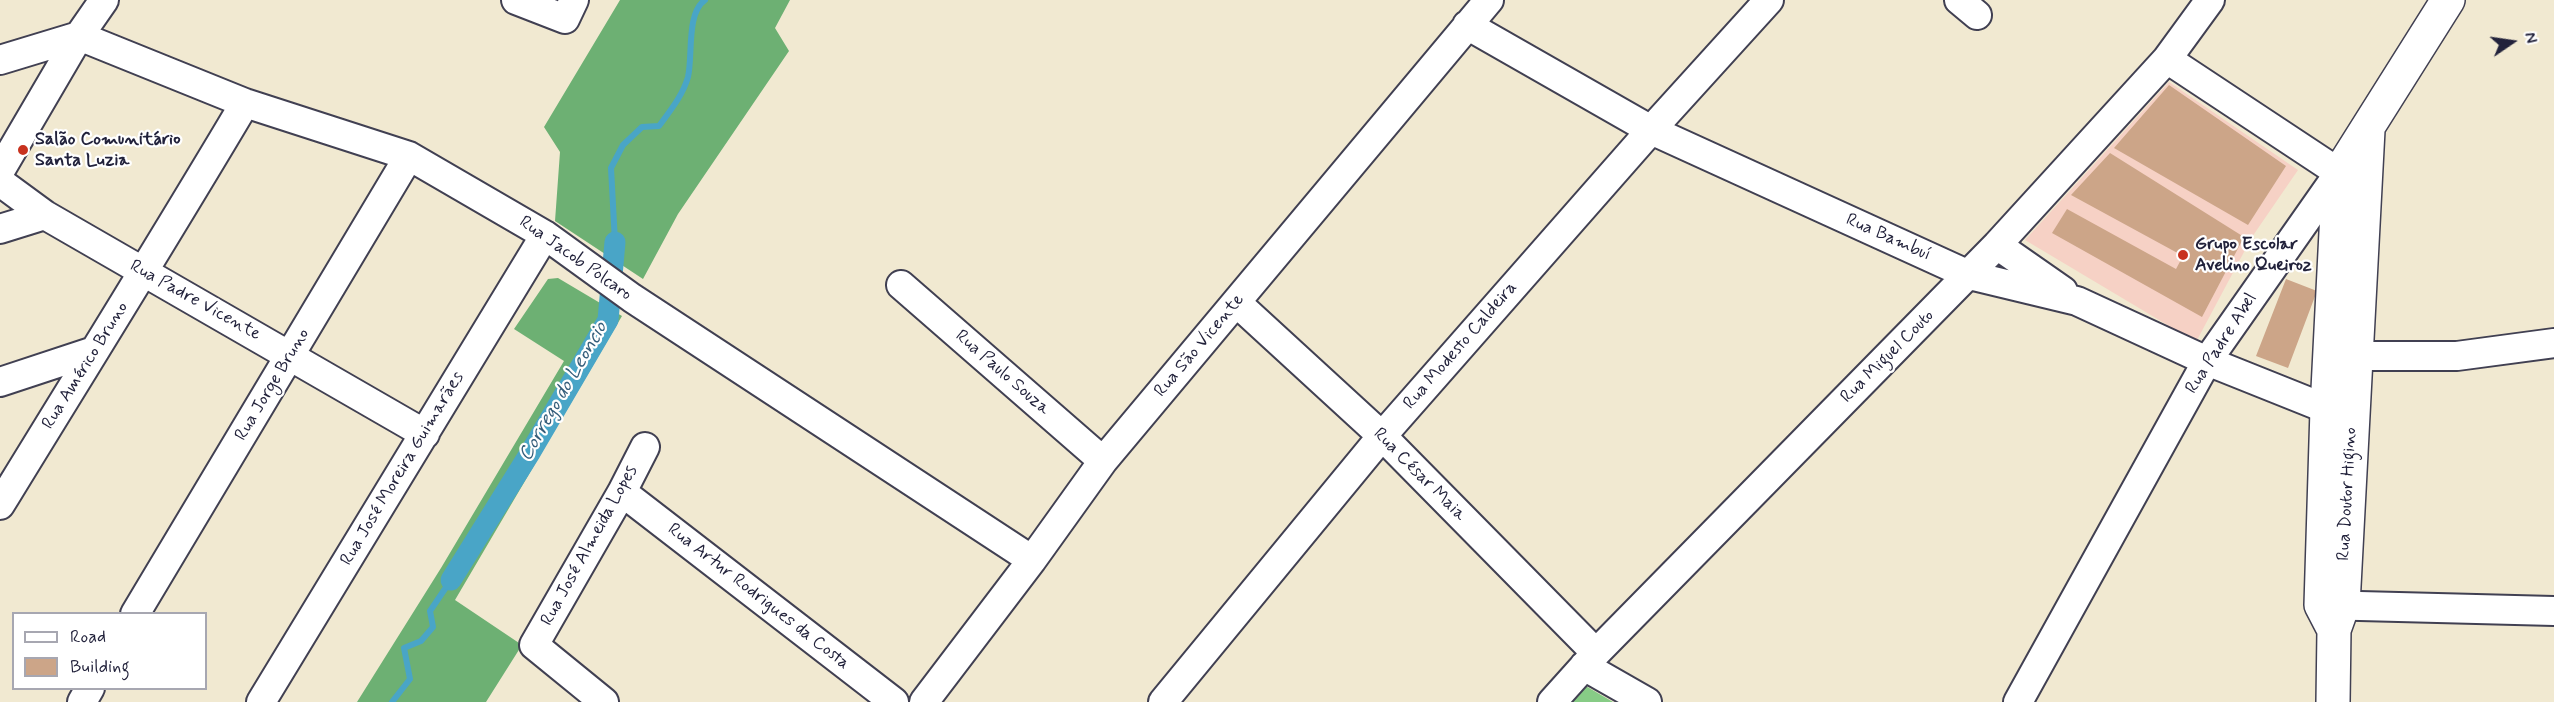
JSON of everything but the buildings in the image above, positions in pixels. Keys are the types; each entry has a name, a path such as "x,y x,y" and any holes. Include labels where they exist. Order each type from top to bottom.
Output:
{"main road":[{"path":"2352,181 2368,129 2448,0"},
{"name":"Rua Doutor Higino","path":"2333,613 2355,356 2352,181"},
{"name":"Rua Doutor Higino","path":"2333,702 2333,613 2327,409 2352,181"}],"street":[{"path":"0,171 79,36 104,0"},
{"path":"516,0 565,19 574,0"},
{"name":"Rua São Vicente","path":"924,702 1032,560 1103,460 1489,0"},
{"name":"Rua Modesto Caldeira","path":"1163,702 1382,436 1651,130 1769,0"},
{"name":"Rua Miguel Couto","path":"1552,702 1590,660 1997,245 2168,59 2210,0"},
{"name":"Rua Bambuí","path":"1467,25 1651,130 1969,274 2077,301 2207,362 2327,409"},
{"path":"0,60 79,36"},
{"name":"Rua Jacob Polcaro","path":"79,36 245,102 409,156 545,235 632,298 1032,560"},
{"path":"2168,59 2352,181"},
{"name":"Rua Américo Bruno","path":"0,505 93,351 144,273 245,102"},
{"name":"Rua Jorge Bruno","path":"136,612 409,156"},
{"name":"Rua Padre Abel","path":"2018,702 2207,362 2352,181"},
{"name":"Rua Padre Vicente","path":"0,182 45,215 425,434"},
{"path":"0,193 4,227 45,215"},
{"name":"Rua José Moreira Guimarães","path":"261,702 545,235"},
{"path":"1997,245 2077,301"},
{"name":"Rua Paulo Souza","path":"901,285 1103,460"},
{"name":"Rua César Maia","path":"1237,303 1382,436 1590,660 1647,702"},
{"path":"2327,409 2355,356 2457,356 2554,343"},
{"path":"0,382 93,351"},
{"name":"Rua José Almeida Lopes","path":"604,702 534,645 622,492 645,447"},
{"name":"Rua Artur Rodrigues da Costa","path":"622,492 894,702"},
{"path":"2333,613 2554,611"}],"shaded area":[{"path":"2169,82 2298,170 2252,237 2196,342 2025,240"}],"green space":[{"path":"620,0 790,0 775,28 789,51 678,214 643,279 555,221 560,152 544,127"},
{"path":"558,278 622,316 455,600 522,645 486,702 357,702 441,568 564,361 514,329 548,279"},
{"path":"1584,685 1613,702 1570,702"}],"waterway":[{"name":"Corrego do Leoncio","path":"615,242 611,168 623,145 642,127 659,126 680,96 688,77 695,15 705,0"},
{"name":"Corrego do Leoncio","path":"451,580 530,453 608,320 615,242"},
{"name":"Corrego do Leoncio","path":"392,702 410,679 404,648 421,641 433,627 430,611 451,580"}],"place":[{"name":"Salão Comunitário Santa Luzia","path":"23,150"},
{"name":"Grupo Escolar Avelino Queiroz","path":"2183,255"}]}
